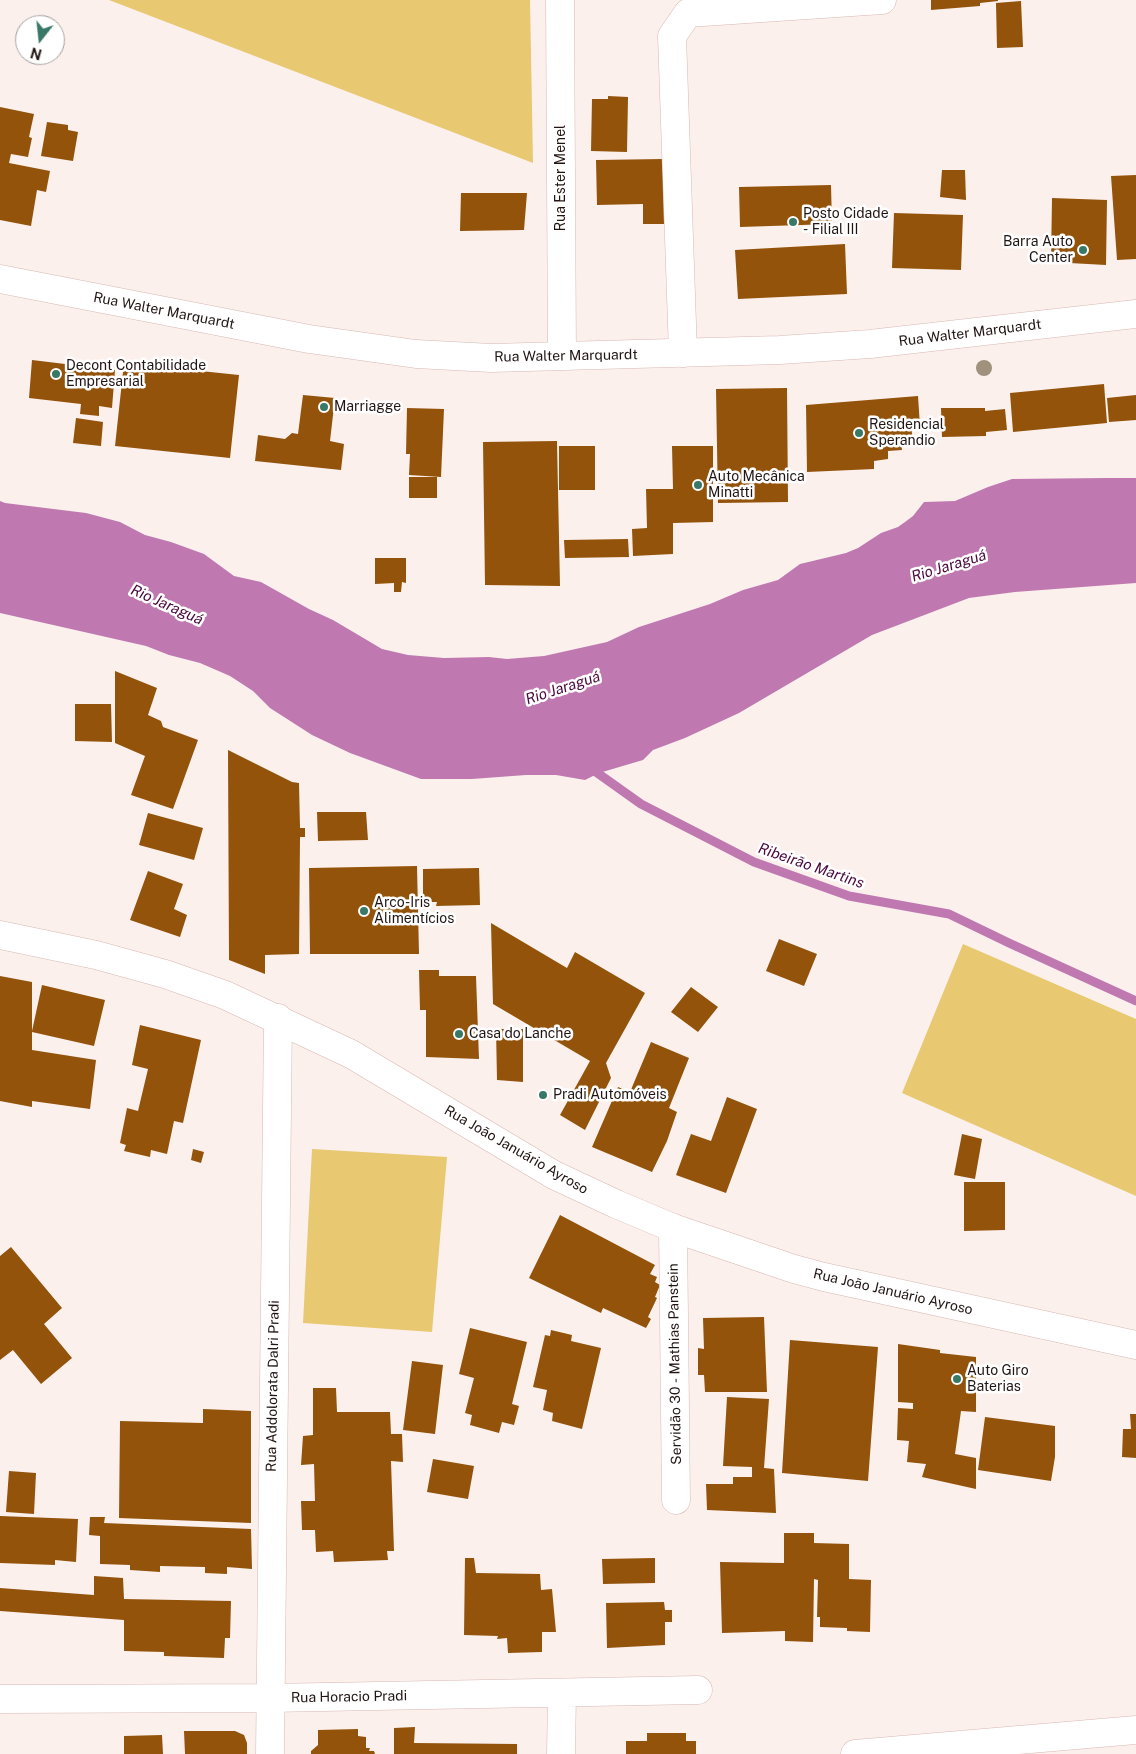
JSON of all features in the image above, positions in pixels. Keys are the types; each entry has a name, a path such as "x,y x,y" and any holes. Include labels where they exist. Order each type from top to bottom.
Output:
{"street":[{"name":"Rua Ester Menel","path":"560,0 562,356"},
{"path":"683,353 672,36 688,13 882,0"},
{"name":"Rua Walter Marquardt","path":"0,280 309,339 416,354 491,358 780,350 870,344 1136,314"},
{"name":"Rua João Januário Ayroso","path":"0,935 96,955 165,974 224,995 278,1018 351,1054 554,1174 616,1204 673,1228 794,1270 1136,1345"},
{"name":"Rua Addolorata Dalri Pradi","path":"270,1754 278,1018"},
{"name":"Servidão 30 - Mathias Panstein","path":"673,1228 676,1500"},
{"name":"Rua Horacio Pradi","path":"0,1700 270,1698 698,1690"},
{"path":"561,1754 562,1693"},
{"path":"855,1754 1136,1730"}],"shaded area":[{"path":"109,0 530,0 533,163"},
{"path":"963,944 1136,1019 1136,1196 902,1093"},
{"path":"312,1149 447,1157 432,1332 303,1323"}],"water":[{"name":"Rio Jaraguá","path":"1136,478 1136,583 1015,592 969,598 872,635 739,713 685,738 653,750 643,760 599,773 585,780 556,775 472,779 421,779 350,753 312,735 270,708 253,691 230,676 200,663 169,655 146,646 0,613 0,501 86,513 120,522 145,535 204,554 234,576 261,582 333,620 382,649 408,655 444,658 489,657 507,659 544,656 607,642 639,627 710,604 743,590 778,580 800,564 846,553 858,548 881,533 898,527 913,516 924,502 955,501 1012,479"}],"building":[{"path":"931,0 998,1 980,3 980,6 931,10"},
{"path":"1021,1 1023,47 997,48 996,3"},
{"path":"608,96 628,97 627,152 591,151 592,99 608,99"},
{"path":"0,107 34,114 29,137 32,138 28,157 11,154 9,163 50,171 46,192 37,190 31,226 0,220"},
{"path":"47,122 68,125 68,130 78,132 73,161 41,156"},
{"path":"663,159 664,224 643,224 643,204 597,205 596,160"},
{"path":"942,170 965,170 966,200 940,197"},
{"path":"1136,175 1136,259 1117,260 1111,176"},
{"path":"831,185 832,224 740,227 739,187"},
{"path":"461,193 527,193 524,230 460,231"},
{"path":"1052,198 1107,200 1106,265 1051,262"},
{"path":"894,213 963,215 961,270 892,268"},
{"path":"845,244 847,294 738,299 735,250"},
{"path":"32,360 115,370 112,408 99,406 99,416 80,414 81,404 29,398"},
{"path":"124,363 239,375 230,458 115,446"},
{"path":"1104,384 1107,423 1013,432 1010,393"},
{"path":"787,388 788,502 718,503 716,389"},
{"path":"303,395 335,398 330,441 344,444 341,470 255,461 258,435 285,439 292,433 298,434"},
{"path":"1136,395 1136,420 1109,422 1107,398"},
{"name":"Residencial Sperandio","path":"918,396 920,426 911,427 913,440 901,441 902,450 888,451 888,459 874,461 874,469 807,472 806,405"},
{"path":"407,408 444,409 441,477 409,475 410,454 406,454"},
{"path":"941,408 985,408 985,411 1005,409 1007,430 986,432 986,436 942,437"},
{"path":"76,418 103,422 101,446 73,443"},
{"path":"557,441 560,586 485,585 483,442"},
{"path":"559,446 595,446 595,490 559,490"},
{"path":"672,446 713,446 713,522 673,523 673,554 633,556 632,529 647,528 646,489 673,489"},
{"path":"409,477 437,477 437,498 409,498"},
{"path":"628,539 629,557 565,558 564,540"},
{"path":"375,558 406,558 406,583 402,582 401,592 394,592 394,583 375,584"},
{"path":"115,671 157,688 148,715 161,721 163,727 198,740 173,809 131,795 145,756 115,743"},
{"path":"75,704 111,704 112,742 75,741"},
{"path":"228,750 292,782 299,783 300,828 305,828 305,837 300,837 299,954 265,955 265,974 229,960"},
{"path":"317,812 366,812 368,840 318,841"},
{"path":"148,813 203,828 194,860 139,845"},
{"name":"Arco-Iris Alimentícios","path":"417,866 419,954 310,954 309,868"},
{"path":"479,868 480,905 436,906 437,902 423,902 423,869"},
{"path":"148,871 183,884 174,909 187,915 180,937 130,920"},
{"path":"491,923 567,968 575,952 645,993 606,1063 611,1078 585,1130 560,1115 590,1061 493,1004"},
{"path":"779,939 817,954 804,986 766,971"},
{"path":"419,970 439,970 439,976 476,976 479,1059 426,1057 426,1010 420,1010"},
{"path":"0,976 32,982 32,1031 42,985 105,1000 94,1046 32,1032 32,1050 96,1060 90,1109 32,1101 32,1107 0,1101"},
{"path":"691,987 718,1007 698,1032 671,1012"},
{"path":"140,1025 201,1040 183,1123 174,1121 167,1154 151,1150 150,1157 124,1151 126,1145 120,1143 127,1108 138,1111 148,1069 132,1065"},
{"path":"496,1029 523,1029 523,1082 497,1080"},
{"path":"651,1042 689,1058 669,1108 677,1112 667,1141 652,1172 592,1147 618,1087 630,1092"},
{"path":"727,1097 757,1109 726,1193 676,1175 691,1134 711,1141"},
{"path":"962,1134 982,1139 975,1179 954,1175"},
{"path":"193,1149 204,1152 201,1163 191,1160"},
{"path":"964,1182 1005,1182 1005,1230 964,1231"},
{"path":"560,1215 655,1265 650,1274 657,1277 655,1282 660,1285 655,1297 657,1298 648,1317 651,1319 646,1328 603,1308 601,1313 529,1278"},
{"path":"11,1247 62,1308 44,1324 72,1358 41,1384 13,1350 0,1360 0,1256"},
{"path":"764,1317 767,1392 705,1392 704,1375 698,1375 698,1348 704,1349 703,1318"},
{"path":"470,1328 527,1342 512,1404 519,1406 514,1425 502,1422 499,1433 470,1425 472,1415 465,1413 474,1378 459,1374"},
{"path":"551,1330 572,1335 571,1341 601,1348 582,1429 552,1421 553,1413 543,1410 547,1390 533,1387 545,1335 550,1336"},
{"path":"790,1340 878,1347 868,1481 782,1473"},
{"path":"898,1344 940,1350 940,1353 976,1357 976,1412 961,1411 955,1454 976,1458 976,1489 922,1477 926,1464 907,1462 909,1441 897,1440 898,1408 913,1409 913,1403 898,1402"},
{"path":"412,1361 443,1365 435,1434 403,1430"},
{"path":"313,1388 336,1388 337,1412 390,1412 391,1434 402,1434 403,1462 391,1461 394,1551 387,1551 388,1560 334,1562 333,1551 316,1552 315,1530 302,1530 301,1501 315,1501 314,1464 301,1465 303,1436 313,1435"},
{"path":"727,1397 769,1399 764,1468 774,1469 776,1513 707,1510 706,1484 733,1484 733,1477 752,1477 752,1467 723,1466"},
{"path":"203,1409 251,1411 251,1523 119,1518 120,1421 203,1423"},
{"path":"1130,1414 1136,1414 1136,1458 1122,1457 1123,1429 1131,1429"},
{"path":"985,1417 1055,1426 1055,1457 1051,1481 978,1470"},
{"path":"433,1459 474,1466 468,1499 427,1492"},
{"path":"9,1471 36,1473 34,1514 6,1512"},
{"path":"0,1516 78,1519 76,1562 55,1560 55,1565 0,1563"},
{"path":"90,1517 105,1517 104,1523 251,1529 252,1569 227,1567 227,1574 205,1573 205,1567 160,1566 160,1572 130,1570 130,1565 100,1564 100,1536 89,1535"},
{"path":"784,1533 814,1533 814,1543 849,1544 849,1579 871,1580 870,1632 847,1631 847,1628 820,1627 820,1617 817,1617 818,1580 814,1579 813,1642 785,1641 785,1631 722,1633 720,1562 784,1563"},
{"path":"465,1558 474,1558 476,1573 540,1574 541,1590 552,1589 556,1632 542,1632 542,1652 508,1653 507,1638 497,1639 498,1636 464,1635"},
{"path":"655,1558 655,1583 603,1584 602,1559"},
{"path":"94,1576 123,1578 124,1599 231,1601 230,1638 225,1638 224,1658 164,1656 164,1652 124,1651 124,1620 0,1611 0,1588 94,1595"},
{"path":"664,1602 665,1610 672,1610 672,1622 665,1622 665,1645 607,1648 606,1603"},
{"path":"415,1727 414,1743 517,1744 517,1754 394,1754 394,1728"},
{"path":"358,1729 358,1736 366,1737 366,1748 370,1748 369,1751 374,1751 375,1754 311,1754 311,1751 318,1745 318,1730"},
{"path":"184,1731 235,1731 244,1735 247,1743 247,1754 185,1754"},
{"path":"647,1733 686,1733 686,1741 696,1741 696,1754 626,1754 626,1741 647,1741"},
{"path":"162,1735 163,1754 124,1754 124,1736"}],"waterway":[{"name":"Ribeirão Martins","path":"589,767 641,804 754,862 849,896 949,914 1136,1001"}],"place":[{"name":"Posto Cidade - Filial III","path":"793,222"},
{"name":"Barra Auto Center","path":"1083,250"},
{"name":"Decont Contabilidade Empresarial","path":"56,374"},
{"name":"Marriagge","path":"324,407"},
{"name":"Residencial Sperandio","path":"859,433"},
{"name":"Auto Mecânica Minatti","path":"698,485"},
{"name":"Arco-Iris Alimentícios","path":"364,911"},
{"name":"Casa do Lanche","path":"459,1034"},
{"name":"Pradi Automóveis","path":"543,1095"},
{"name":"Auto Giro Baterias","path":"957,1379"}]}
